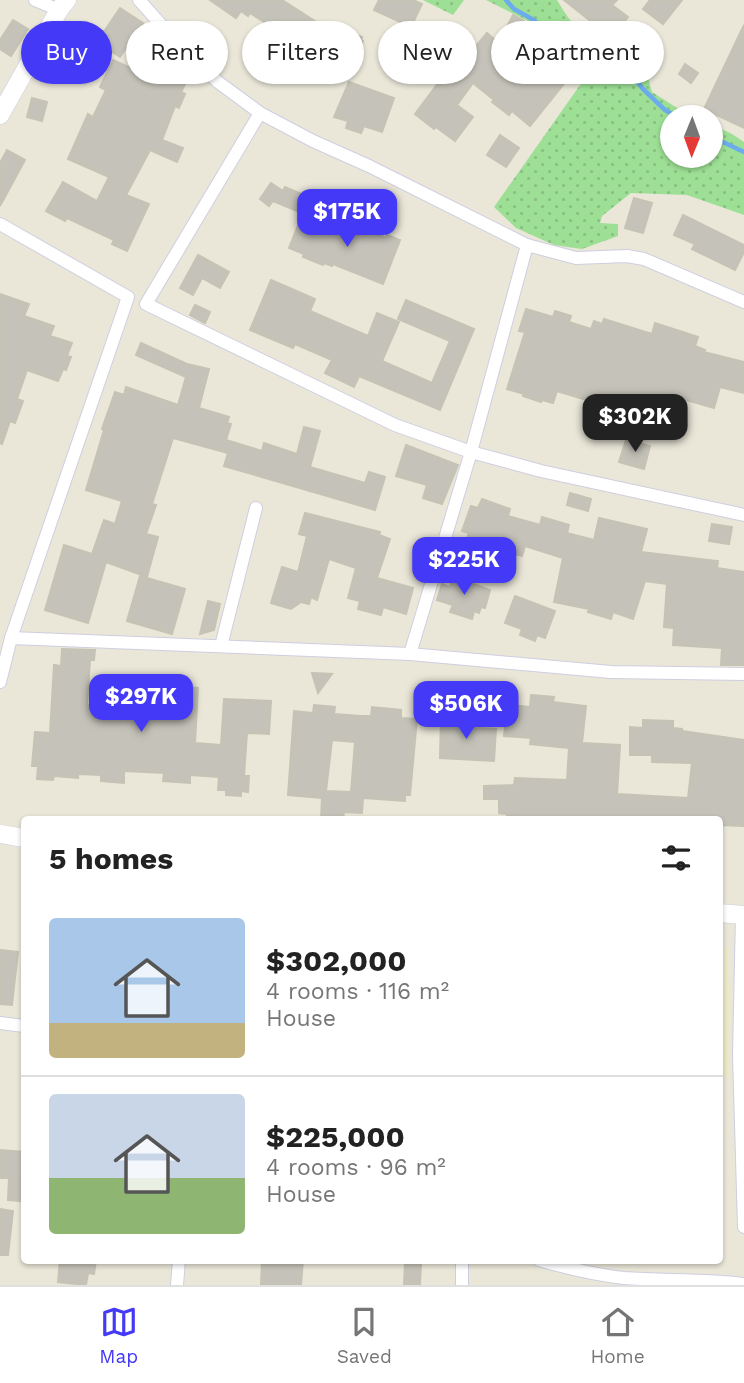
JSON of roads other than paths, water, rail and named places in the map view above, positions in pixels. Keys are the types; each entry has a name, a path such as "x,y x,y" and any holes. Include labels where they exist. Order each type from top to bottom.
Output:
{"street":[{"path":"0,115 63,5 35,0"},
{"path":"139,0 182,48 218,82 260,113 313,141 527,245 576,258 626,256 644,260 744,302"},
{"path":"146,304 260,113"},
{"path":"0,224 128,298 146,304 395,425 471,452 541,471 744,515"},
{"path":"410,654 471,452 527,245"},
{"path":"0,682 12,638 128,298"},
{"path":"221,646 256,508"},
{"path":"12,638 410,654 611,671 744,674"},
{"path":"0,834 21,838"},
{"path":"723,913 743,915 739,1055 744,1227"},
{"path":"0,1023 21,1026"},
{"path":"177,1285 179,1264"},
{"path":"462,1264 462,1285"},
{"path":"553,1264 582,1272 623,1278 713,1280 744,1284"}],"waterway":[{"path":"506,0 514,9 534,20 550,36 578,51 611,55 623,64 660,105"},
{"path":"723,142 744,152"}]}
